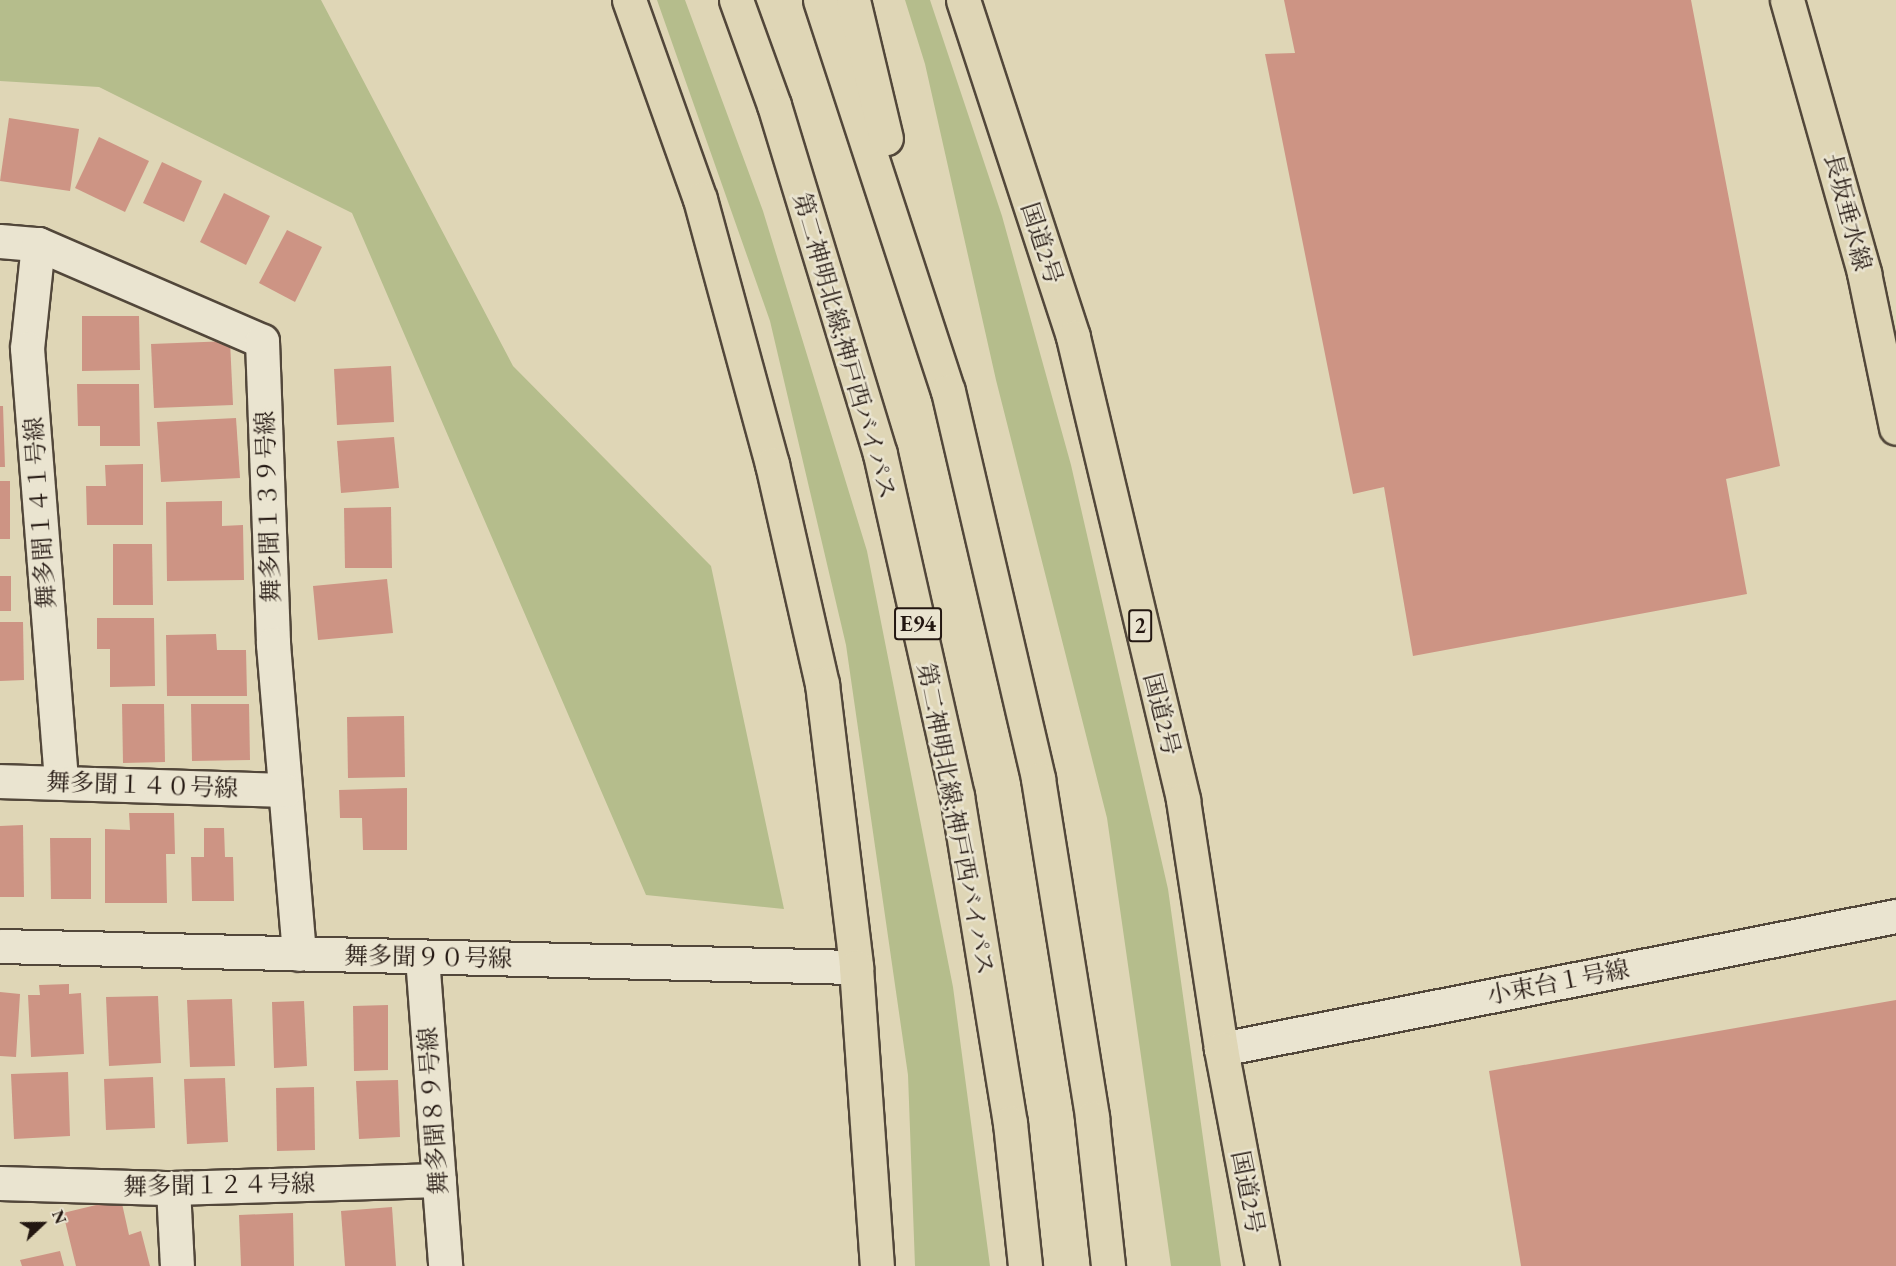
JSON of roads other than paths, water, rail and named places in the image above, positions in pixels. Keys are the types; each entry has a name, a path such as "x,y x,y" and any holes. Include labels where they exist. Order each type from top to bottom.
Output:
{"main road":[{"path":"629,0 700,199 772,464 822,684 856,967 877,1266"},
{"name":"第二神明北線;神戸西バイパス","path":"736,0 774,105 880,454 957,796 1010,1123 1025,1266"},
{"path":"820,0 948,391"},
{"path":"852,0 948,391 1038,779 1092,1118 1108,1266"},
{"name":"国道2号","path":"963,0 1073,337 1184,800 1221,1049 1263,1266"},
{"name":"長坂垂水線","path":"1787,0 1864,273 1896,428"}],"street":[{"name":"舞多聞１３９号線","path":"0,241 38,244 262,341 273,644 299,954"},
{"name":"舞多聞１４１号線","path":"38,244 27,348 61,783"},
{"name":"舞多聞１４０号線","path":"0,780 285,790"},
{"name":"小束台１号線","path":"1221,1049 1896,916"},
{"name":"舞多聞９０号線","path":"0,946 856,967"},
{"name":"舞多聞８９号線","path":"422,957 445,1266"},
{"name":"舞多聞１２４号線","path":"0,1183 173,1188 439,1180"},
{"path":"173,1188 177,1266"}]}
